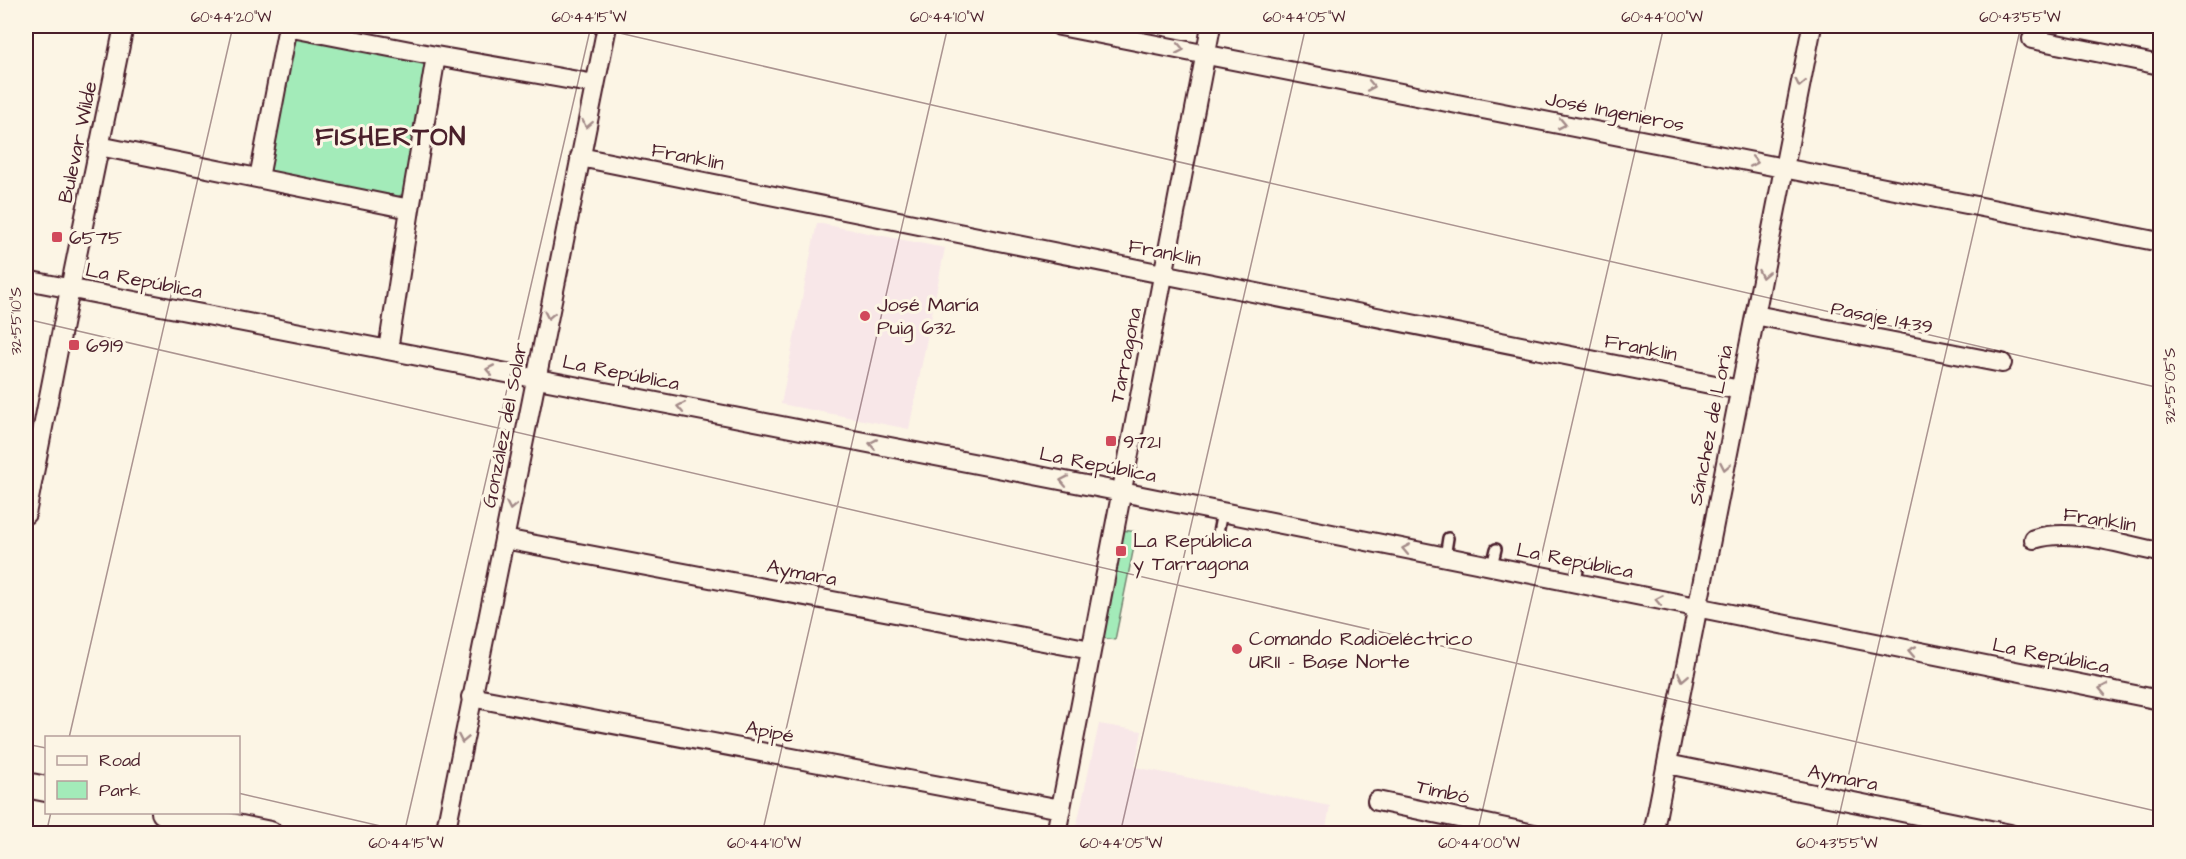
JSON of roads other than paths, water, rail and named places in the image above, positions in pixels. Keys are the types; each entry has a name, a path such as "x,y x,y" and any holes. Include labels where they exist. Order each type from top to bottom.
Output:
{"main road":[{"path":"26,785 45,789"},
{"path":"168,814 242,831 270,834"}],"street":[{"name":"Bulevar Wilde","path":"26,514 69,289 124,26"},
{"path":"259,178 287,26 436,56 595,84"},
{"name":"González del Solar","path":"445,834 607,26"},
{"name":"José Ingenieros","path":"1060,26 2160,242"},
{"name":"Tarragona","path":"1056,834 1211,26"},
{"name":"Sánchez de Loria","path":"1653,834 1812,26"},
{"path":"2032,39 2160,65"},
{"path":"388,350 436,56"},
{"path":"99,146 410,209"},
{"name":"Franklin","path":"580,157 1740,390"},
{"name":"La República","path":"26,280 1122,492 1445,557 1494,558 1576,583 2160,700"},
{"name":"Pasaje 1439","path":"1755,315 2002,363"},
{"name":"Franklin","path":"2034,539 2048,534 2066,534 2160,552"},
{"name":"Aymara","path":"504,539 1091,650"},
{"name":"Apipé","path":"471,697 1061,809"},
{"name":"Aymara","path":"1666,764 2010,834"},
{"name":"Timbó","path":"1377,801 1534,834"}],"lane":[{"path":"1217,538 1222,512"},
{"path":"1445,557 1448,538"},
{"path":"1576,583 1579,563"}],"place":[{"name":"6575","path":"57,237"},
{"name":"José María Puig 632","path":"865,316"},
{"name":"6919","path":"74,345"},
{"name":"9721","path":"1111,441"},
{"name":"La República y Tarragona","path":"1121,551"},
{"name":"Comando Radioeléctrico URII - Base Norte","path":"1237,649"}],"district":[{"name":"FISHERTON","path":"391,136"}]}
